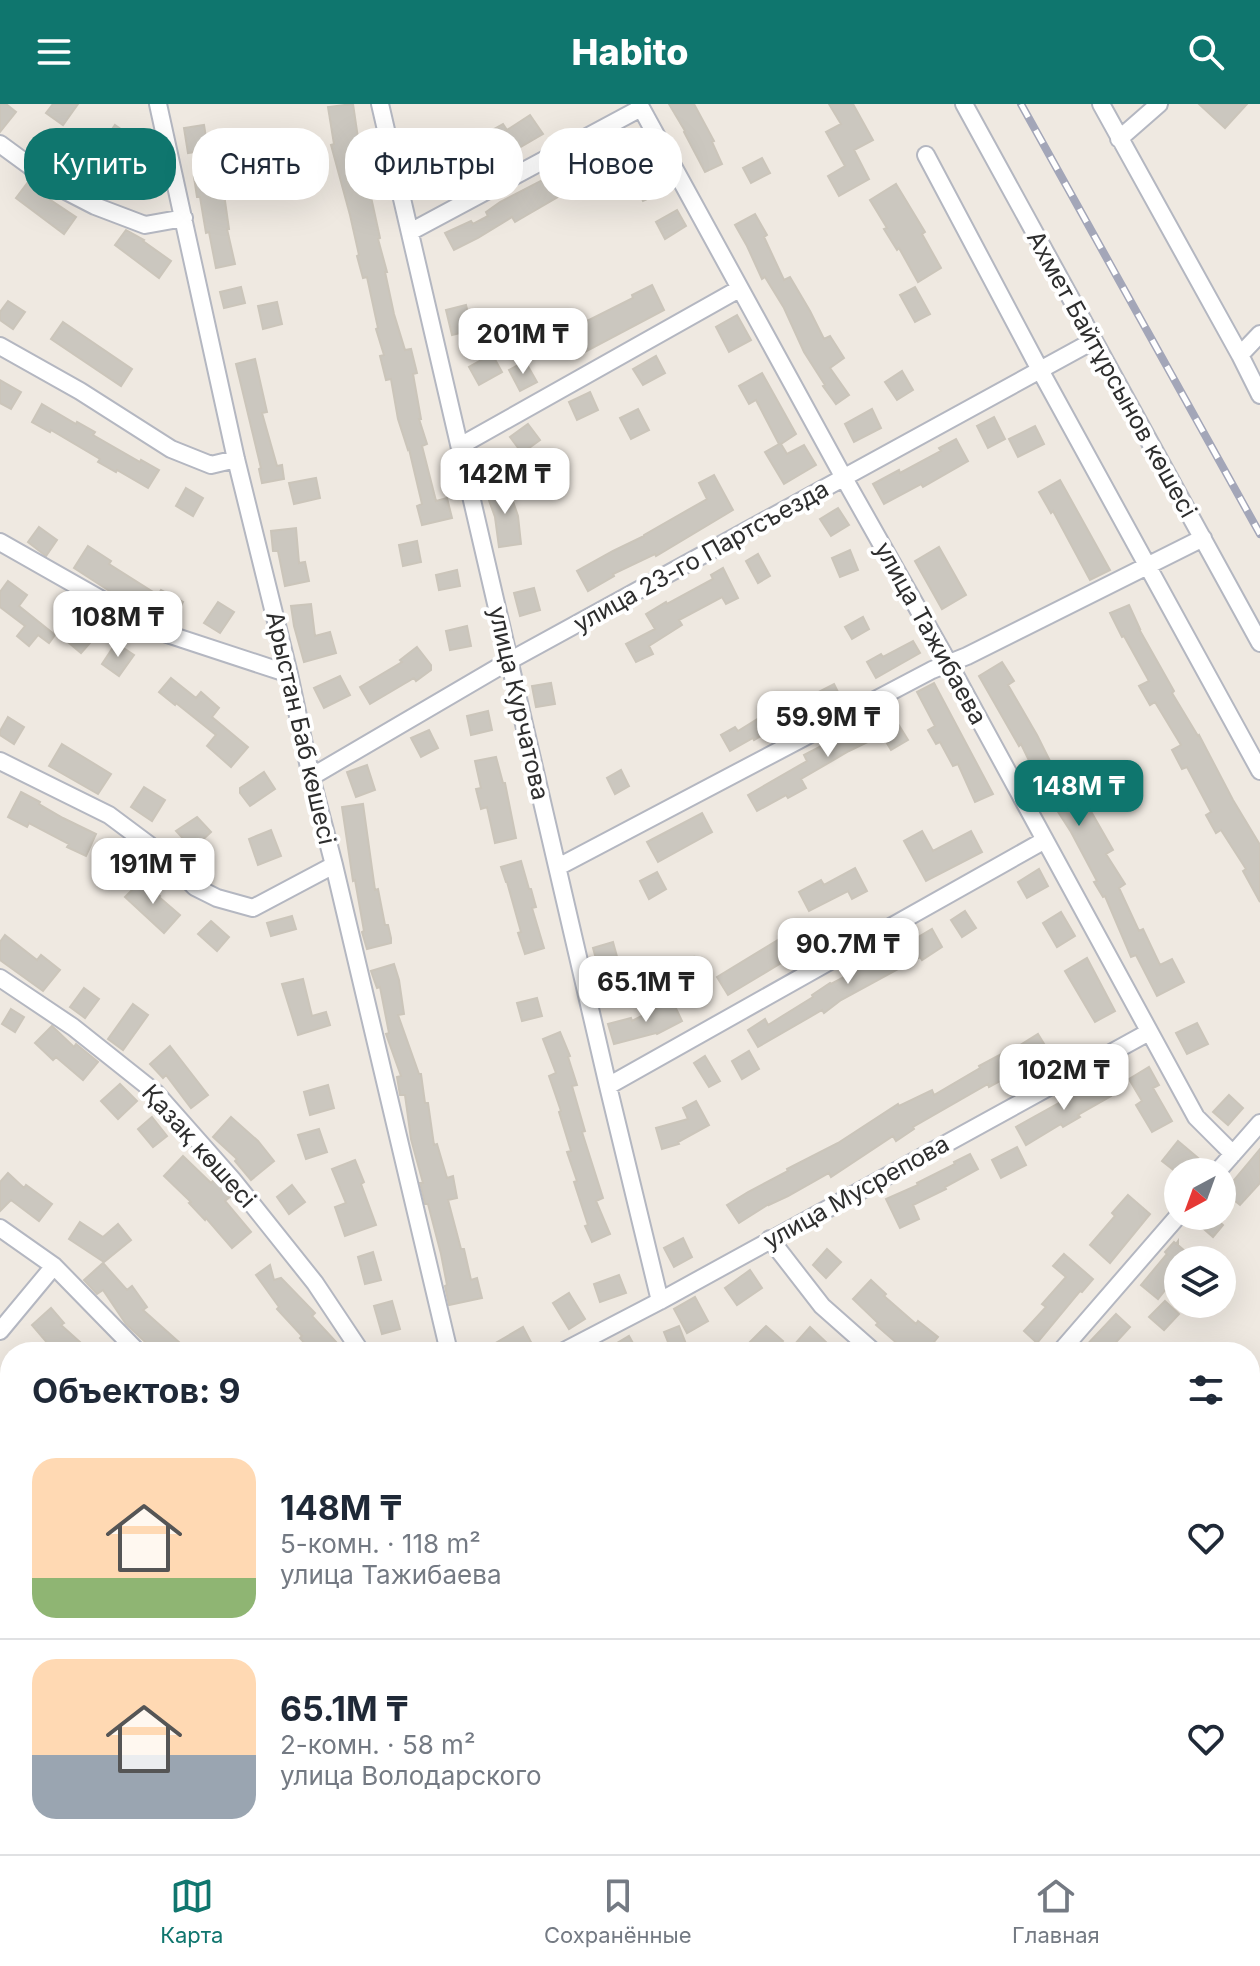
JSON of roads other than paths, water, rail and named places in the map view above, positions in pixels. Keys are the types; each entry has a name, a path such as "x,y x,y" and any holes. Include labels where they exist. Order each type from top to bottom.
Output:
{"street":[{"name":"Арыстан Баб көшесі","path":"158,104 236,459 447,1342"},
{"name":"улица Курчатова","path":"380,104 660,1301"},
{"name":"Ахмет Байтұрсынов көшесі","path":"964,104 1260,643"},
{"path":"1101,104 1260,395"},
{"path":"1119,139 1159,104"},
{"path":"410,232 640,106"},
{"name":"улица Тажибаева","path":"640,106 1196,1117 1233,1154"},
{"path":"0,144 60,188 95,206 145,225 184,218"},
{"path":"926,155 1260,771"},
{"path":"460,446 739,289"},
{"path":"1240,355 1260,334"},
{"name":"улица 23-го Партсъезда","path":"311,777 509,661 1093,341"},
{"path":"0,346 80,391 171,449 211,465 236,459"},
{"path":"558,867 932,670 1203,538"},
{"path":"0,542 155,630 289,674"},
{"path":"0,761 109,815 164,856 195,887 217,898 253,908 334,865"},
{"path":"608,1086 1045,840"},
{"name":"Қазақ көшесі","path":"0,978 73,1027 156,1093 232,1179 315,1283 354,1342"},
{"name":"улица Мусрепова","path":"581,1342 1149,1032"},
{"path":"1229,1158 1260,1123"},
{"path":"0,1228 54,1266 128,1342"},
{"path":"1069,1342 1166,1230"},
{"path":"770,1239 822,1306 863,1342"},
{"path":"0,1331 54,1266"}],"railway":[{"path":"1021,104 1260,534"}]}
